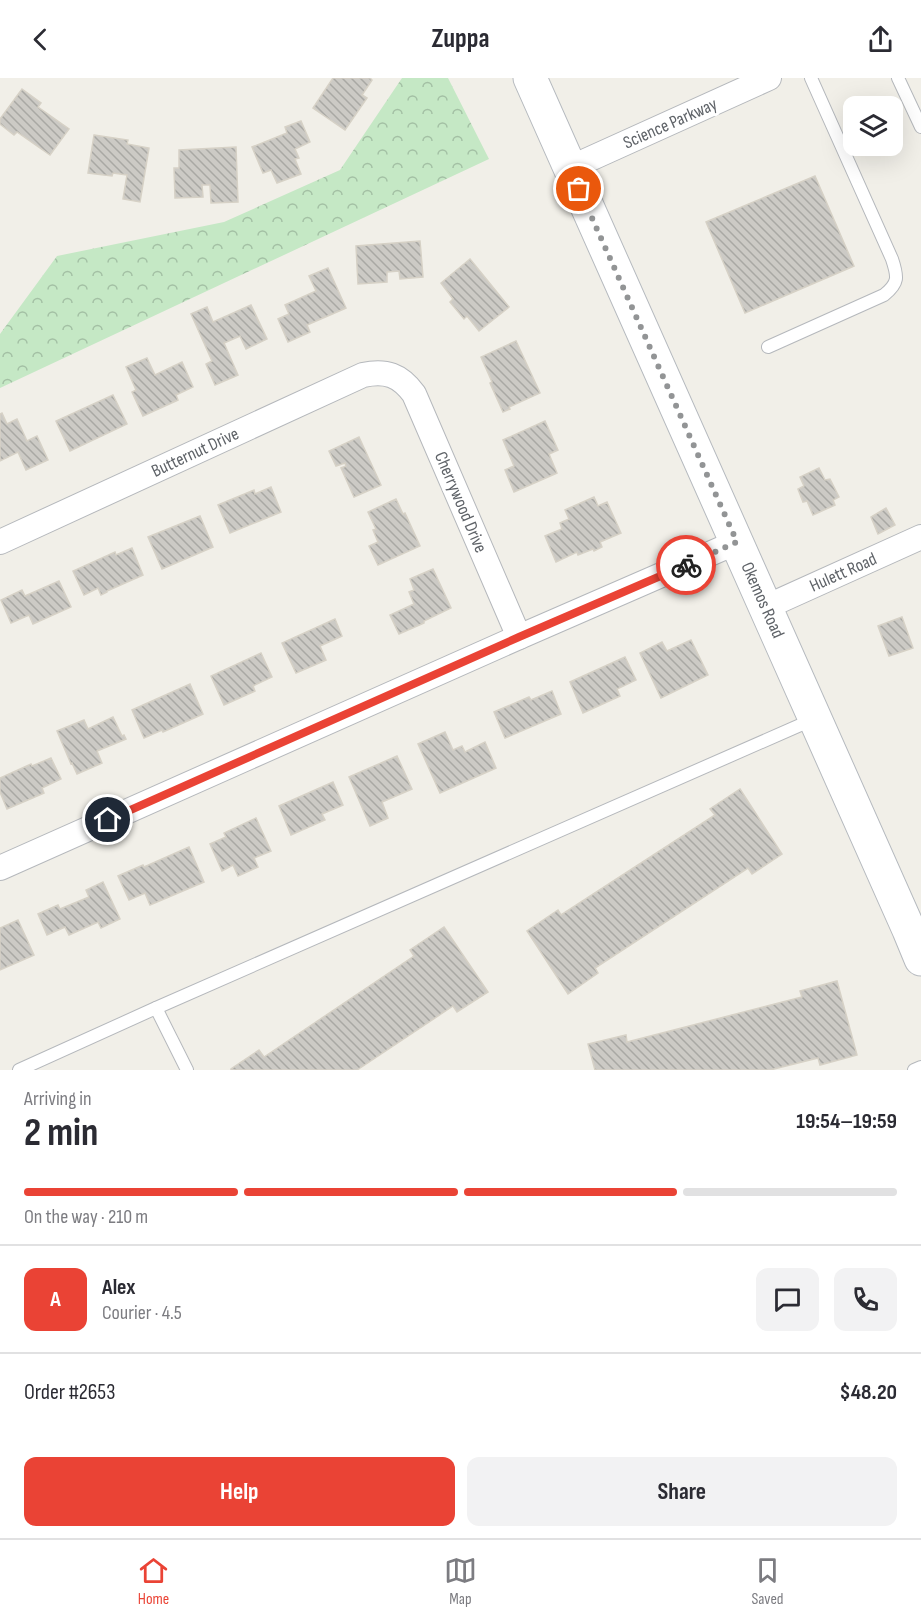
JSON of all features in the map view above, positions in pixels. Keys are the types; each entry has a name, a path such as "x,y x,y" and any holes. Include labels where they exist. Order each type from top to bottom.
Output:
{"main road":[{"name":"Okemos Road","path":"530,78 921,959"}],"street":[{"name":"Science Parkway","path":"570,168 770,78"},
{"name":"Butternut Drive","path":"0,542 363,375 383,372 393,375"},
{"name":"Cherrywood Drive","path":"393,375 407,385 414,394 519,637"},
{"name":"Hulett Road","path":"765,607 921,537"},
{"path":"0,868 737,542"}],"lane":[{"path":"768,347 884,295 892,289 896,280 892,260 811,78"},
{"path":"898,78 921,127"},
{"path":"19,1070 815,719"},
{"path":"156,1008 187,1070"},
{"path":"914,1070 921,1067"}],"green space":[{"path":"402,78 448,78 489,159 0,388 0,334 57,256 224,222 340,170"}],"building":[{"path":"333,78 370,78 372,80 362,95 367,98 345,130 313,108"},
{"path":"22,89 41,103 38,107 69,129 50,155 17,132 14,135 0,124 0,119"},
{"path":"301,121 310,142 295,149 299,158 295,159 301,174 277,183 271,170 263,173 252,147 287,133 285,127"},
{"path":"94,135 128,140 127,144 149,148 140,202 123,199 127,175 88,173"},
{"path":"236,147 238,202 211,203 210,185 202,185 203,197 175,198 174,168 179,168 179,150"},
{"path":"815,176 854,266 745,313 706,222"},
{"path":"420,241 423,277 400,279 399,271 387,272 387,282 358,284 356,246"},
{"path":"470,259 509,307 479,331 467,316 464,319 450,302 453,299 441,283"},
{"path":"328,268 346,308 307,325 310,332 288,342 278,319 289,314 285,305 316,291 309,276"},
{"path":"251,305 267,339 246,349 240,336 224,343 238,375 215,385 206,364 212,361 191,314 207,307 213,322"},
{"path":"516,341 540,393 503,412 481,357"},
{"path":"147,358 155,375 182,362 193,387 176,395 178,400 143,416 132,392 136,390 126,367"},
{"path":"113,395 127,424 70,451 56,421"},
{"path":"2,413 7,424 17,419 27,441 37,436 48,460 26,470 18,452 0,461 0,414"},
{"path":"545,421 558,450 549,454 557,473 514,492 505,470 514,466 503,440"},
{"path":"359,437 381,485 354,497 341,468 346,466 345,463 336,466 329,451"},
{"path":"819,468 825,480 830,479 839,497 833,500 835,505 813,515 807,501 803,502 798,489 804,486 800,477"},
{"path":"271,487 281,512 230,533 218,505 254,490 255,494"},
{"path":"594,497 598,506 607,502 621,533 600,542 602,547 594,551 593,549 578,555 577,552 556,562 545,536 562,529 560,523 569,519 565,510"},
{"path":"396,499 420,546 378,565 369,546 378,542 373,530 376,529 368,512"},
{"path":"886,508 895,525 878,534 871,517"},
{"path":"200,516 213,547 162,569 148,537"},
{"path":"132,548 143,575 101,595 98,588 84,595 73,571 115,552 116,555"},
{"path":"433,569 451,608 399,634 390,615 414,604 409,592 414,590 410,579"},
{"path":"59,581 71,607 33,624 29,615 11,623 1,600 22,590 25,596"},
{"path":"902,617 913,648 889,656 878,626"},
{"path":"335,619 342,636 320,646 326,660 296,673 282,643"},
{"path":"691,640 708,675 661,698 640,653 662,642 667,651"},
{"path":"261,653 272,677 253,686 255,691 224,705 211,676"},
{"path":"625,657 636,680 617,689 620,696 583,713 570,682"},
{"path":"190,684 203,714 144,738 132,710"},
{"path":"552,691 561,714 505,738 494,712 529,697 531,700"},
{"path":"113,717 122,736 124,735 126,739 97,751 102,763 77,774 57,731 84,720 88,729"},
{"path":"445,732 453,750 462,746 465,752 485,742 496,768 440,793 418,744"},
{"path":"397,756 412,789 382,802 388,818 370,826 349,777"},
{"path":"51,758 61,779 42,788 44,793 7,809 0,792 0,778"},
{"path":"333,782 343,805 322,814 325,820 291,835 279,806"},
{"path":"740,789 782,854 752,874 748,868 595,968 598,973 568,994 527,931 558,910 561,915 715,815 710,809"},
{"path":"256,818 271,851 254,858 258,867 238,876 233,865 222,871 210,844 226,837 224,833"},
{"path":"189,847 204,882 150,905 145,893 129,900 118,876"},
{"path":"103,882 120,919 101,928 98,922 69,935 65,927 47,935 38,914 58,905 60,909 89,897 86,890"},
{"path":"18,920 34,955 0,970 0,928"},
{"path":"444,927 488,992 457,1012 453,1006 357,1070 231,1070 259,1050 264,1057 414,956 410,950"},
{"path":"837,981 857,1055 820,1065 818,1058 770,1070 595,1070 588,1044 626,1035 627,1042 802,997 800,991"}],"way so far":[{"path":"579,189 737,542 686,565"}],"route":[{"path":"108,820 686,565"}]}
